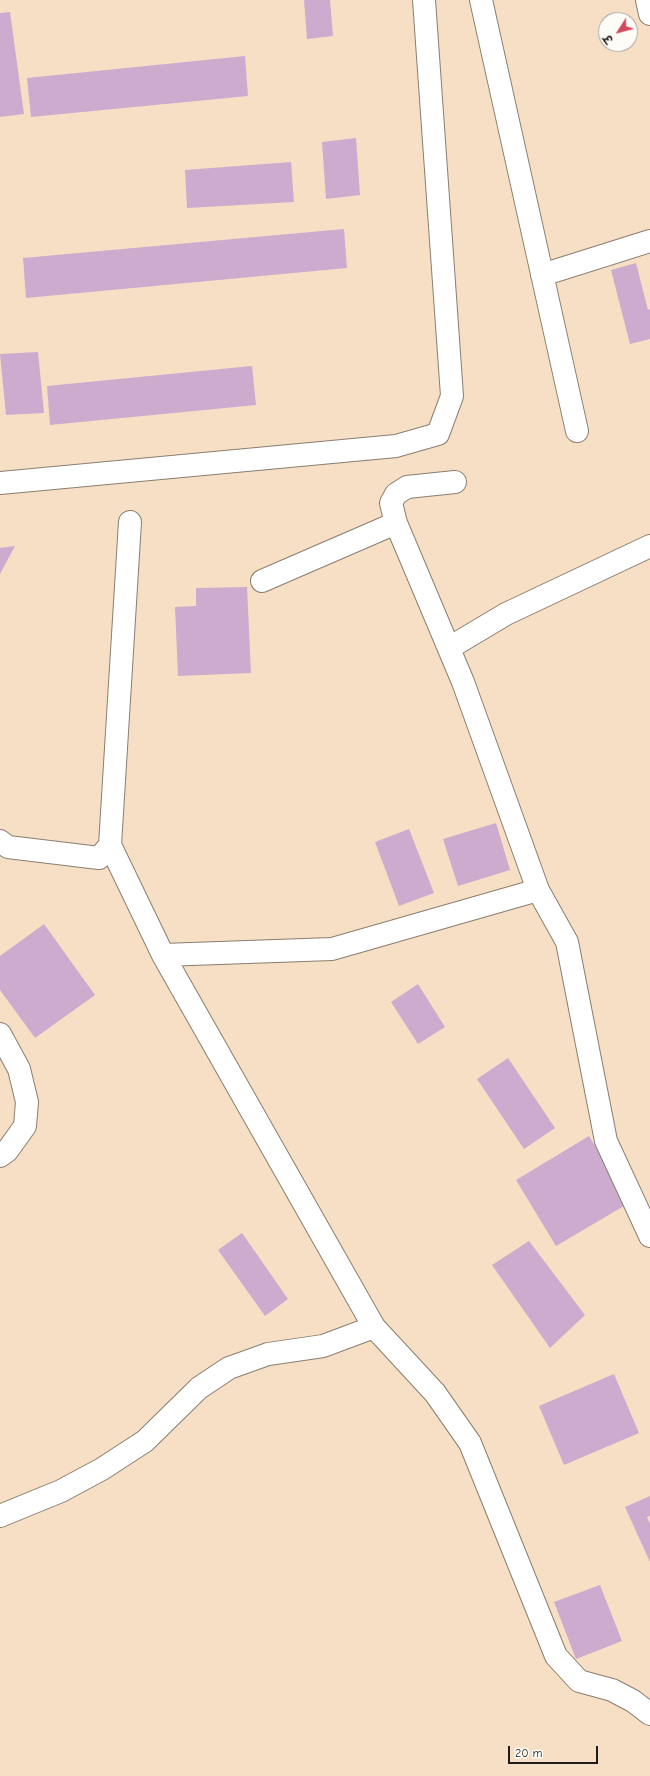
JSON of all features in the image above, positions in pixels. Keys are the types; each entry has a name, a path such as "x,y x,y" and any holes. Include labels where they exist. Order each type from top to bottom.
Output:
{"street":[{"path":"0,483 396,446 438,434 452,396 424,0"},
{"path":"481,0 577,431"},
{"path":"647,0 650,14"},
{"path":"542,274 650,241"},
{"path":"455,482 407,487 396,494 391,503 396,523 463,682 538,890 567,942 606,1141 650,1236"},
{"path":"130,522 110,845 163,955 374,1327 435,1393 470,1443 556,1656 580,1681 612,1690 633,1701 650,1714"},
{"path":"262,581 396,523"},
{"path":"449,648 506,614 650,546"},
{"path":"0,841 8,847 99,858 110,845"},
{"path":"163,955 332,949 538,890"},
{"path":"0,1034 19,1069 27,1102 25,1126 7,1151 0,1156"},
{"path":"0,1516 61,1491 102,1469 145,1441 199,1388 229,1368 268,1354 323,1346 374,1327"}],"building":[{"path":"304,0 330,0 333,36 307,39"},
{"path":"10,12 24,114 0,117 0,13"},
{"path":"245,56 248,96 31,117 27,78"},
{"path":"356,138 360,195 326,199 322,142"},
{"path":"291,162 294,202 187,208 185,170"},
{"path":"344,229 347,268 26,298 23,258"},
{"path":"636,263 648,310 650,309 650,339 630,344 611,270"},
{"path":"38,352 44,413 6,415 0,354"},
{"path":"252,366 256,405 50,425 47,386"},
{"path":"15,546 0,574 0,548"},
{"path":"247,587 251,673 178,676 175,607 196,606 196,588"},
{"path":"496,823 510,870 458,886 443,839"},
{"path":"409,829 434,893 399,906 375,842"},
{"path":"44,924 95,995 35,1038 0,990 0,956"},
{"path":"418,984 445,1027 418,1044 391,1002"},
{"path":"508,1058 555,1128 524,1149 477,1079"},
{"path":"589,1136 629,1203 556,1246 516,1180"},
{"path":"242,1233 288,1299 265,1316 218,1250"},
{"path":"529,1241 585,1315 550,1348 492,1265"},
{"path":"614,1374 639,1433 564,1465 539,1406"},
{"path":"650,1496 650,1516 647,1517 650,1524 650,1562 625,1507"},
{"path":"600,1585 622,1641 576,1659 554,1602"}]}
